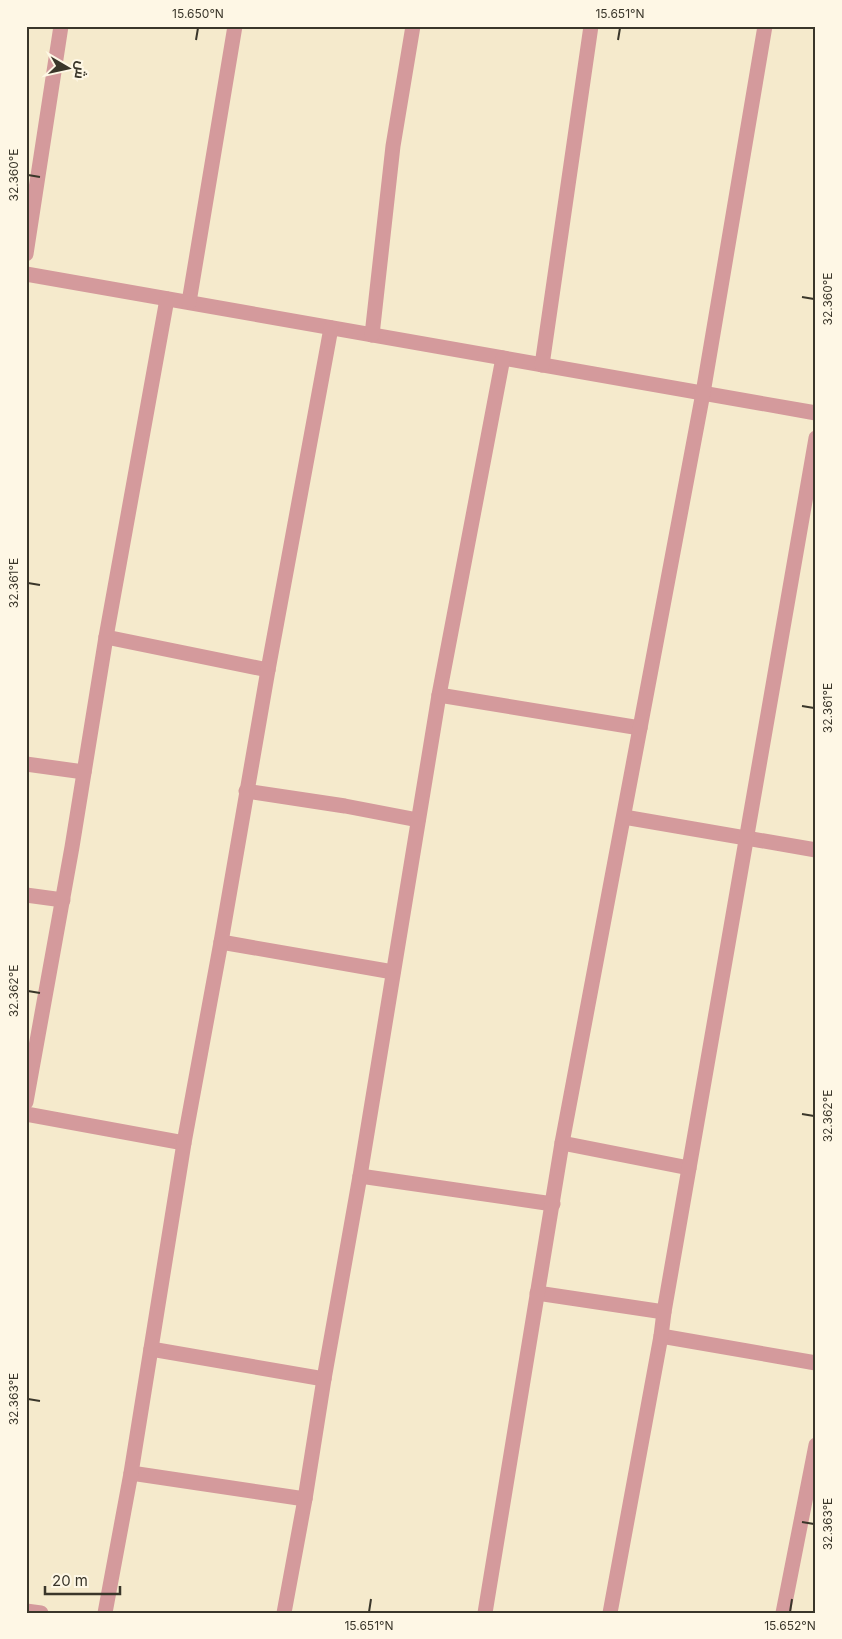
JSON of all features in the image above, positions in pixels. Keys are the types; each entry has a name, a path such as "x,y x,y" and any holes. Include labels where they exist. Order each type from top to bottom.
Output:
{"street":[{"path":"26,254 61,26"},
{"path":"188,302 235,26"},
{"path":"372,335 393,146 413,26"},
{"path":"542,365 591,26"},
{"path":"485,1613 562,1143 703,393 764,26"},
{"path":"26,274 816,413"},
{"path":"26,1102 106,636 167,299"},
{"path":"105,1613 131,1473 184,1142 331,328"},
{"path":"284,1613 360,1176 439,695 503,358"},
{"path":"610,1613 661,1336 816,438"},
{"path":"106,636 268,670"},
{"path":"439,695 640,728"},
{"path":"26,764 84,772"},
{"path":"246,791 345,806 418,820"},
{"path":"624,817 816,850"},
{"path":"26,895 62,900"},
{"path":"221,942 393,972"},
{"path":"26,1114 184,1142"},
{"path":"562,1143 689,1168"},
{"path":"360,1176 553,1204"},
{"path":"537,1293 664,1312"},
{"path":"661,1336 816,1363"},
{"path":"151,1349 324,1379"},
{"path":"783,1613 816,1445"},
{"path":"131,1473 305,1499"},
{"path":"26,1611 41,1613"}]}
